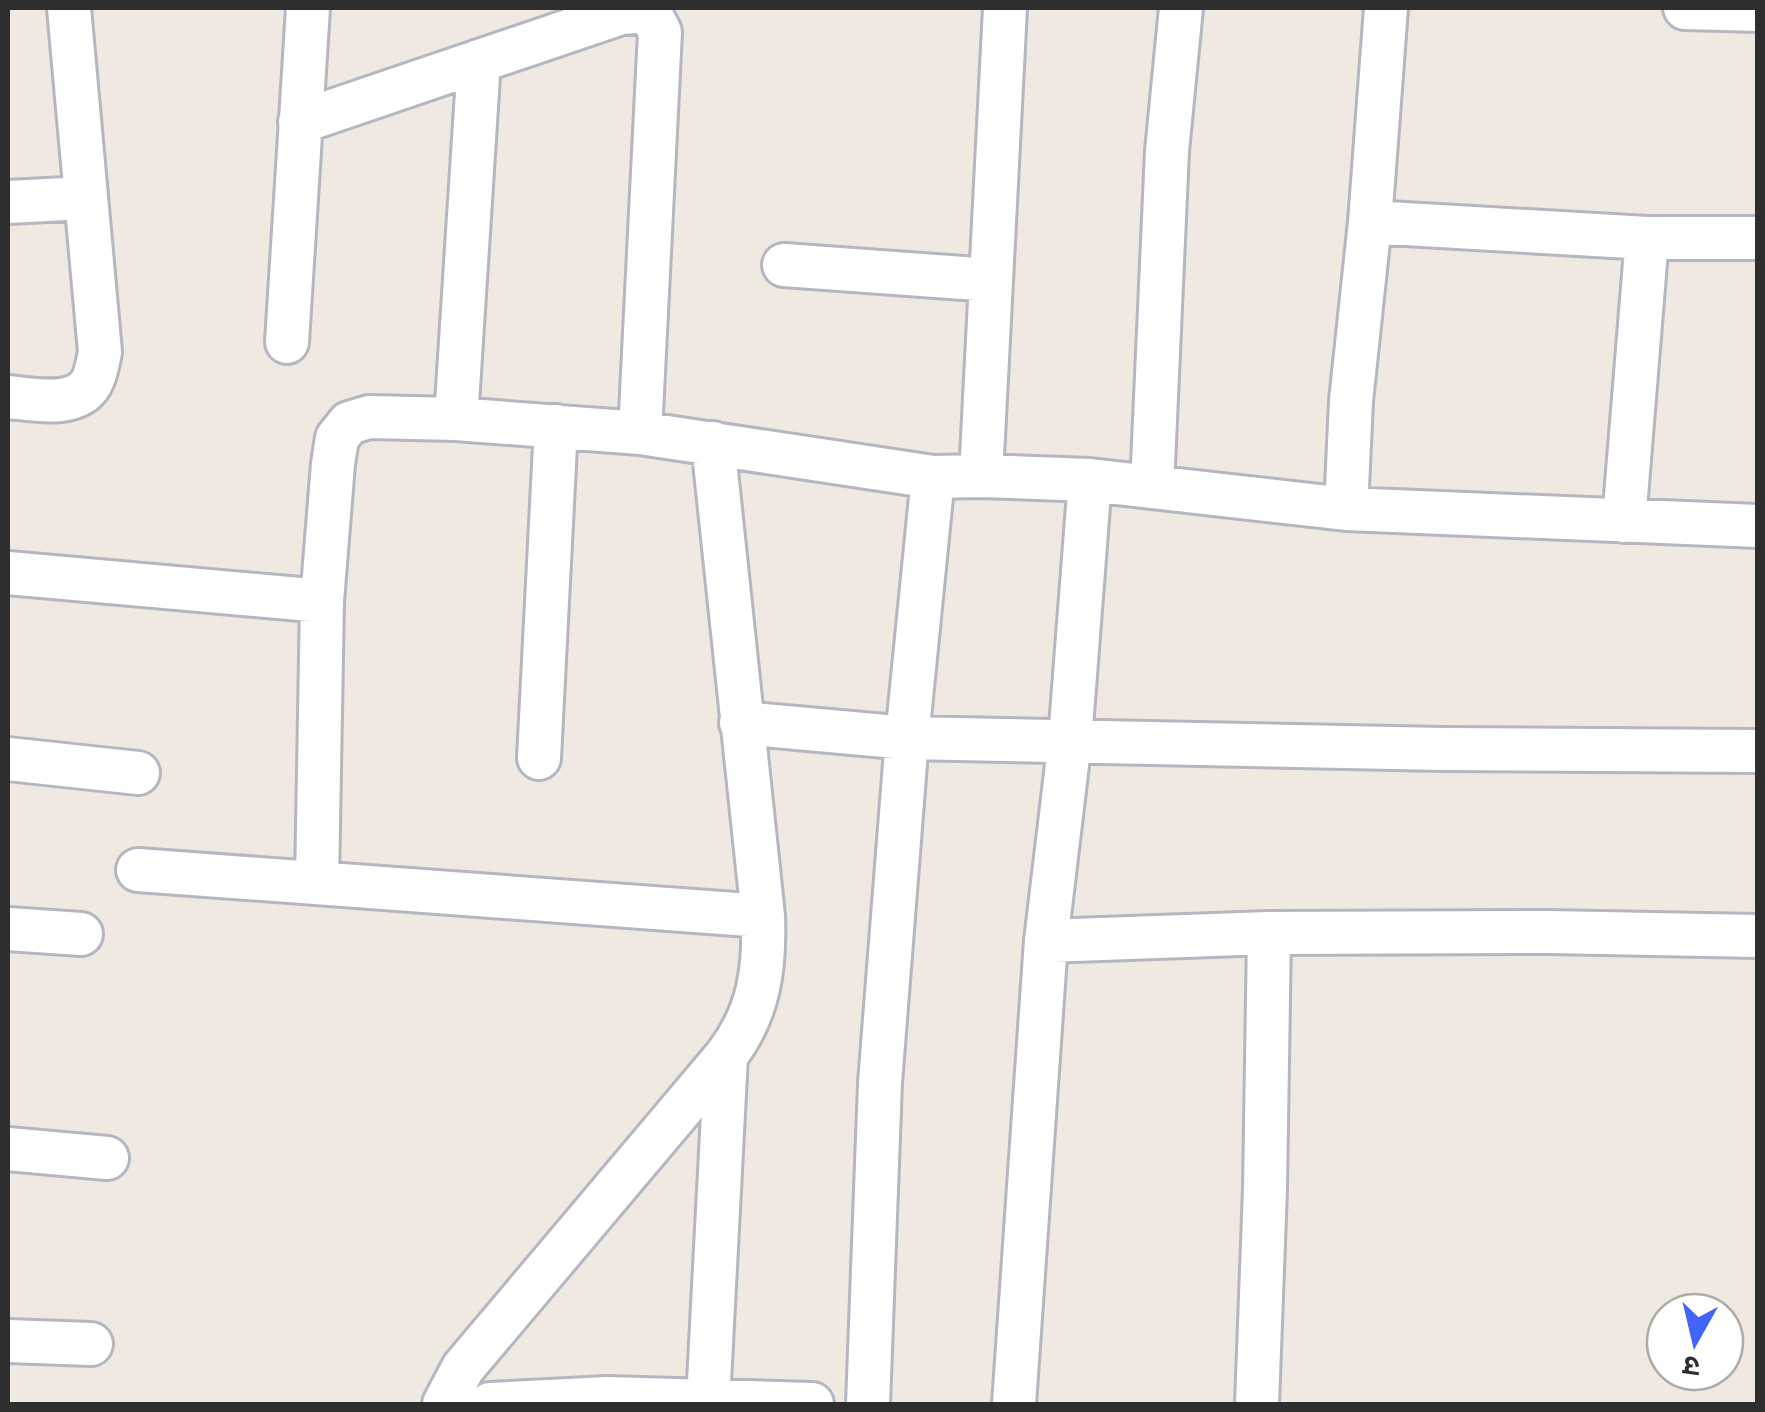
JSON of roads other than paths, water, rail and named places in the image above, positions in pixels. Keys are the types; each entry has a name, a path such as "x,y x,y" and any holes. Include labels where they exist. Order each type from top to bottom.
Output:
{"street":[{"path":"8,397 45,401 76,397 91,385 100,352 69,8"},
{"path":"287,342 308,8"},
{"path":"980,476 1006,8"},
{"path":"1152,488 1168,151 1181,8"},
{"path":"1346,509 1351,401 1370,222 1386,8"},
{"path":"1685,8 1758,10"},
{"path":"300,122 622,13 649,12 660,32 640,433"},
{"path":"456,418 479,61"},
{"path":"8,202 85,198"},
{"path":"1370,222 1647,238 1758,238"},
{"path":"1624,521 1647,238"},
{"path":"784,265 991,280"},
{"path":"317,882 322,601 338,438 349,423 368,417 456,418 640,433 933,477 1090,480 1346,509 1758,526"},
{"path":"539,758 556,426"},
{"path":"444,1404 463,1368 726,1056 744,1032 759,990 764,962 764,916 713,443"},
{"path":"868,1404 880,1083 907,738 933,477"},
{"path":"1014,1404 1046,941 1070,740 1090,480"},
{"path":"8,573 322,601"},
{"path":"741,722 907,738 1758,751"},
{"path":"8,760 138,773"},
{"path":"138,870 764,916"},
{"path":"8,929 82,934"},
{"path":"1046,941 1270,933 1758,936"},
{"path":"1257,1404 1266,1189 1270,933"},
{"path":"708,1401 726,1056"},
{"path":"8,1149 106,1158"},
{"path":"8,1342 90,1344"},
{"path":"490,1404 607,1398 790,1404"}]}
